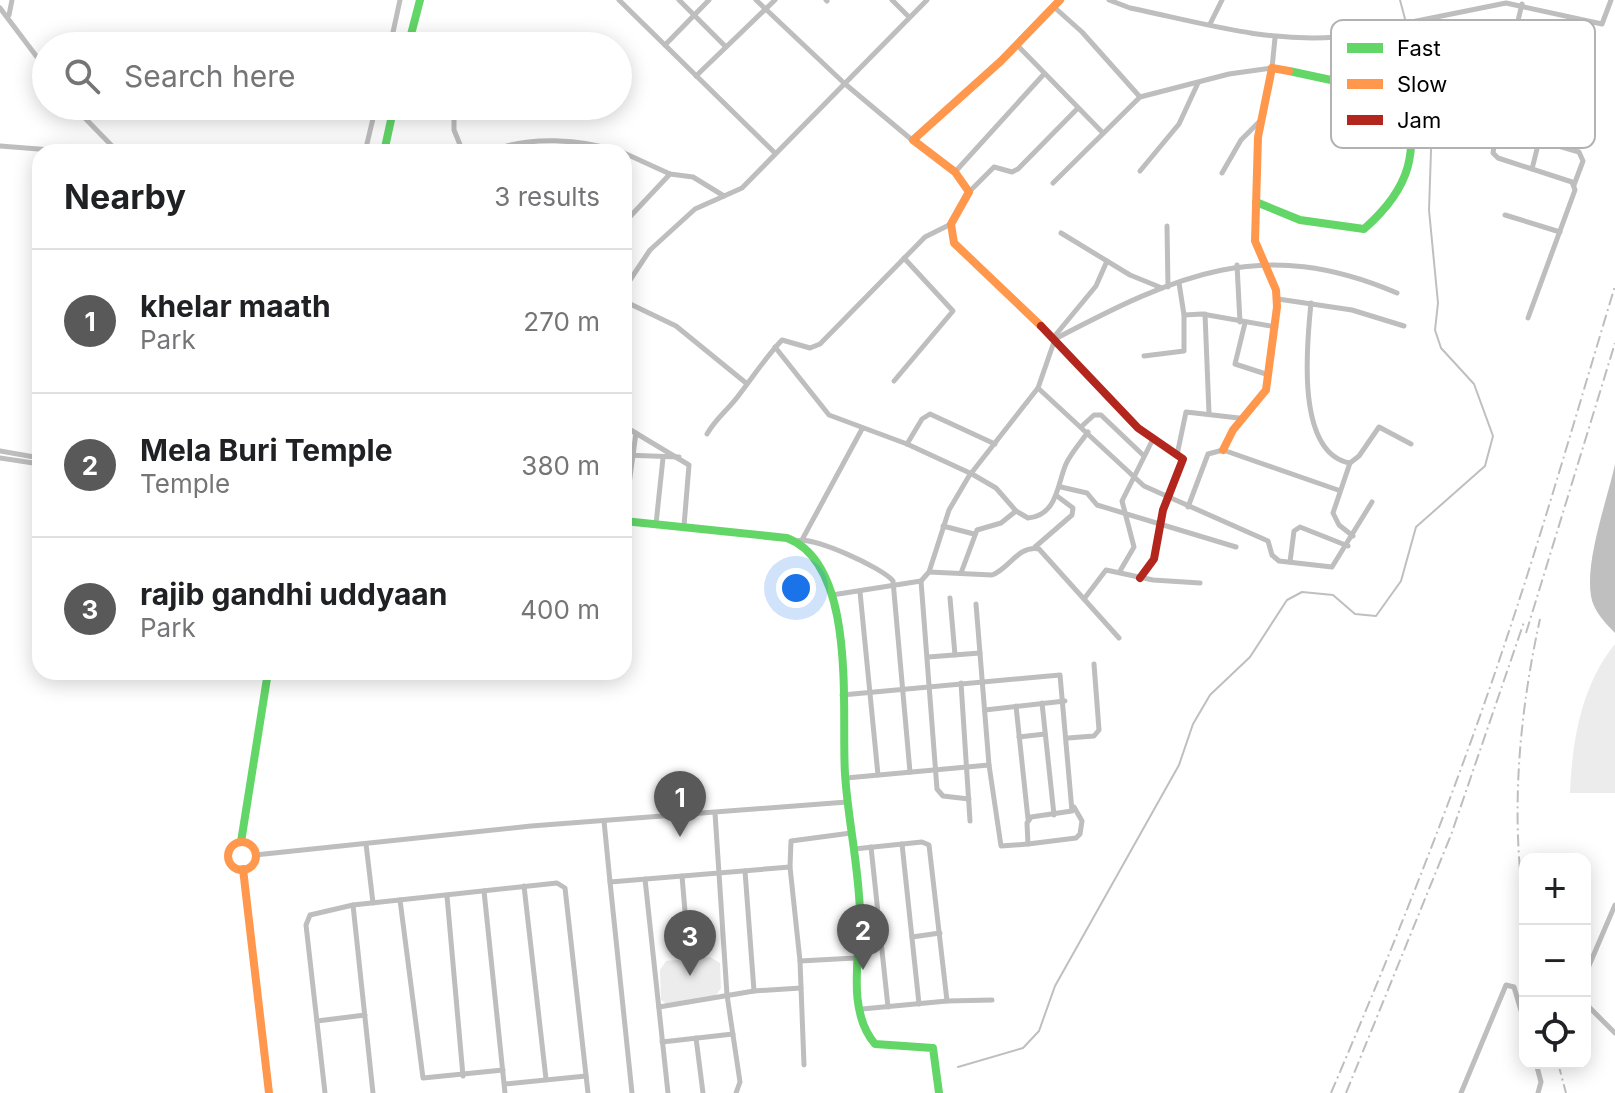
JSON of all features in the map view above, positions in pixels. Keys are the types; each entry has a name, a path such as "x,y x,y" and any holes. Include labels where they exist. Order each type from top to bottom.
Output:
{"street":[{"path":"9,15 12,0"},
{"path":"393,32 400,0"},
{"path":"412,32 420,0"},
{"path":"619,0 775,153"},
{"path":"679,0 726,47"},
{"path":"665,45 709,0"},
{"path":"756,0 844,83 955,172 969,192"},
{"path":"696,76 775,0"},
{"path":"892,0 909,17"},
{"path":"632,277 650,250 695,209 742,188 927,0"},
{"path":"1109,0 1275,38 1331,37"},
{"path":"1210,24 1222,0"},
{"path":"1595,22 1602,24 1611,0"},
{"path":"913,140 1017,45 1057,3 1140,97"},
{"path":"1418,20 1487,5 1522,4 1586,20"},
{"path":"1518,20 1522,4"},
{"path":"0,8 9,15 32,49"},
{"path":"1223,450 1239,418 1261,400 1270,376 1277,327 1277,299 1255,241 1260,122 1275,38"},
{"path":"1017,45 1103,133"},
{"path":"1053,183 1140,97 1272,68 1331,80"},
{"path":"955,172 1044,74"},
{"path":"1140,171 1179,124 1198,83"},
{"path":"707,434 784,339 798,347 810,348 820,344 925,237 951,224 969,192 994,167 1012,172 1018,169 1077,109"},
{"path":"87,120 110,144"},
{"path":"367,144 373,120"},
{"path":"386,144 391,120"},
{"path":"454,120 460,144"},
{"path":"1222,173 1241,140 1260,122"},
{"path":"519,144 553,141 570,144"},
{"path":"0,146 32,148"},
{"path":"1256,202 1300,220 1361,231 1387,212 1401,193 1411,148"},
{"path":"1494,148 1493,153 1574,185"},
{"path":"1532,169 1537,148"},
{"path":"1528,318 1572,204 1582,156 1559,148"},
{"path":"632,157 670,174 693,177 725,196"},
{"path":"632,214 670,174"},
{"path":"1505,215 1560,232"},
{"path":"951,224 954,243 1054,338 1152,441 1177,455 1183,464 1160,521 1154,559 1140,578"},
{"path":"1166,288 1167,226"},
{"path":"1061,233 1107,261 1166,288"},
{"path":"894,381 953,311 904,258"},
{"path":"832,595 895,588 921,581 929,572 943,526 972,474 1038,388 1054,338 1096,286 1107,261"},
{"path":"1054,338 1166,288 1237,265 1262,263 1337,271 1397,293"},
{"path":"1237,265 1243,322 1235,364 1270,376"},
{"path":"1144,356 1184,351 1184,315 1179,283"},
{"path":"1277,299 1352,310 1404,326"},
{"path":"1311,303 1305,354 1314,429 1326,448 1350,463"},
{"path":"632,305 676,326 746,383"},
{"path":"1184,315 1205,314 1277,327"},
{"path":"1205,314 1209,413"},
{"path":"775,347 829,415 907,444 972,474 996,488 1023,516 1035,517 1057,496 1065,465 1088,432"},
{"path":"1038,388 1088,432 1131,477 1168,498 1268,541 1275,559 1332,567 1348,546 1372,502"},
{"path":"1177,455 1186,412 1239,418"},
{"path":"907,444 925,415 930,414 996,445"},
{"path":"1082,427 1094,415 1101,415 1143,455"},
{"path":"1353,536 1334,519 1338,490 1350,463 1359,456 1379,427 1411,444"},
{"path":"800,539 862,429"},
{"path":"632,431 689,465 684,526"},
{"path":"636,433 632,456 680,457"},
{"path":"1120,571 1134,547 1122,512 1125,489 1152,441"},
{"path":"1188,507 1208,454 1223,450 1338,490"},
{"path":"0,451 32,457"},
{"path":"0,458 32,463"},
{"path":"656,524 663,458"},
{"path":"1061,487 1083,491 1097,505 1160,521 1236,547"},
{"path":"929,572 997,574 1072,515 1071,505 1057,496"},
{"path":"961,573 974,534 984,526 1001,523 1016,511"},
{"path":"632,522 800,539 889,576 895,588 910,772"},
{"path":"943,526 974,534"},
{"path":"1290,562 1294,531 1300,527 1348,546"},
{"path":"800,539 818,561 832,595 847,802 860,917 855,958 867,1036 875,1044 930,1046 935,1051 939,1090"},
{"path":"1034,547 1045,555 1119,638"},
{"path":"1084,599 1103,573 1120,571 1140,578 1200,583"},
{"path":"921,581 938,793 969,799"},
{"path":"860,592 878,775"},
{"path":"950,598 955,655"},
{"path":"841,695 930,687 961,683 982,681 1055,674 1062,679 1073,806 1082,821 1080,834 1076,838 1005,848 998,842 989,765 985,710 982,681 976,604"},
{"path":"928,657 980,653"},
{"path":"1068,738 1094,736 1099,730 1094,664"},
{"path":"241,842 267,680"},
{"path":"961,683 970,821"},
{"path":"985,710 1065,701"},
{"path":"1042,703 1054,815"},
{"path":"1016,706 1028,844"},
{"path":"1019,737 1045,734"},
{"path":"845,778 989,765"},
{"path":"255,855 604,821 847,802"},
{"path":"1028,819 1068,814 1073,806"},
{"path":"715,813 727,995 740,1082 736,1093"},
{"path":"604,821 632,1093"},
{"path":"804,1065 800,961 790,867 791,841 851,833"},
{"path":"241,842 251,845 255,855 252,865 243,869 233,866 228,857 232,847 241,842"},
{"path":"853,849 922,842 932,851 947,1001"},
{"path":"366,844 373,903"},
{"path":"902,844 919,1004"},
{"path":"871,847 888,1007"},
{"path":"610,882 790,867"},
{"path":"243,869 269,1093"},
{"path":"745,871 754,991"},
{"path":"682,876 688,947"},
{"path":"645,879 668,1093"},
{"path":"325,1093 306,919 314,912 353,905 557,883 565,888 588,1093"},
{"path":"524,886 546,1079"},
{"path":"484,891 505,1093"},
{"path":"447,896 463,1076"},
{"path":"400,900 420,1072 429,1080 503,1070"},
{"path":"353,905 373,1093"},
{"path":"1591,961 1615,905"},
{"path":"912,937 940,933"},
{"path":"800,961 855,958"},
{"path":"1461,1093 1506,985 1514,987 1519,1004"},
{"path":"659,1007 754,991 801,988"},
{"path":"862,1009 992,1000"},
{"path":"1591,1009 1615,1033"},
{"path":"317,1021 365,1015"},
{"path":"662,1042 733,1034"},
{"path":"696,1038 703,1093"},
{"path":"1538,1069 1541,1082 1538,1093"},
{"path":"505,1084 586,1076"}],"shaded area":[{"path":"1615,464 1615,633 1594,606 1590,582 1594,548"},
{"path":"1615,644 1615,793 1570,793 1580,715 1594,678"},
{"path":"710,957 720,963 721,988 714,998 668,1005 661,1000 660,970 666,961"}],"waterway":[{"path":"1400,0 1405,20"},
{"path":"958,1067 1023,1048 1039,1031 1055,986 1179,765 1193,724 1210,695 1250,657 1287,600 1302,592 1333,595 1355,614 1376,616 1401,581 1416,527 1485,466 1493,436 1474,384 1441,348 1435,330 1438,303 1429,210 1431,148"}],"railway":[{"path":"1331,1093 1421,874 1483,708 1532,561 1615,286"},
{"path":"1526,633 1615,343"},
{"path":"1519,858 1522,728 1540,619"},
{"path":"1346,1093 1451,835 1524,622"},
{"path":"1560,1069 1566,1093"}],"traffic: fast":[{"path":"412,32 420,0"},
{"path":"1289,71 1331,80"},
{"path":"386,144 391,120"},
{"path":"1256,202 1300,220 1364,229 1393,198 1402,183 1411,148"},
{"path":"632,522 787,538 810,553 825,578 835,608 844,679 845,774 860,914 857,982 860,1015 875,1044 933,1048 939,1093"},
{"path":"241,842 267,680"}],"traffic: slow":[{"path":"1041,326 954,243 951,224 969,192 955,172 913,140 1001,61 1060,0"},
{"path":"1223,450 1233,430 1266,390 1277,307 1276,290 1255,241 1258,137 1272,68 1289,71"},
{"path":"242,842 252,846 256,856 252,866 242,870 232,866 228,856 232,846 242,842"},
{"path":"243,869 269,1093"}],"traffic: jam":[{"path":"1041,326 1138,428 1183,459 1163,510 1154,559 1140,578"}],"place":[{"name":"khelar maath","path":"680,837"},
{"name":"Mela Buri Temple","path":"863,970"},
{"name":"rajib gandhi uddyaan","path":"690,976"}]}
